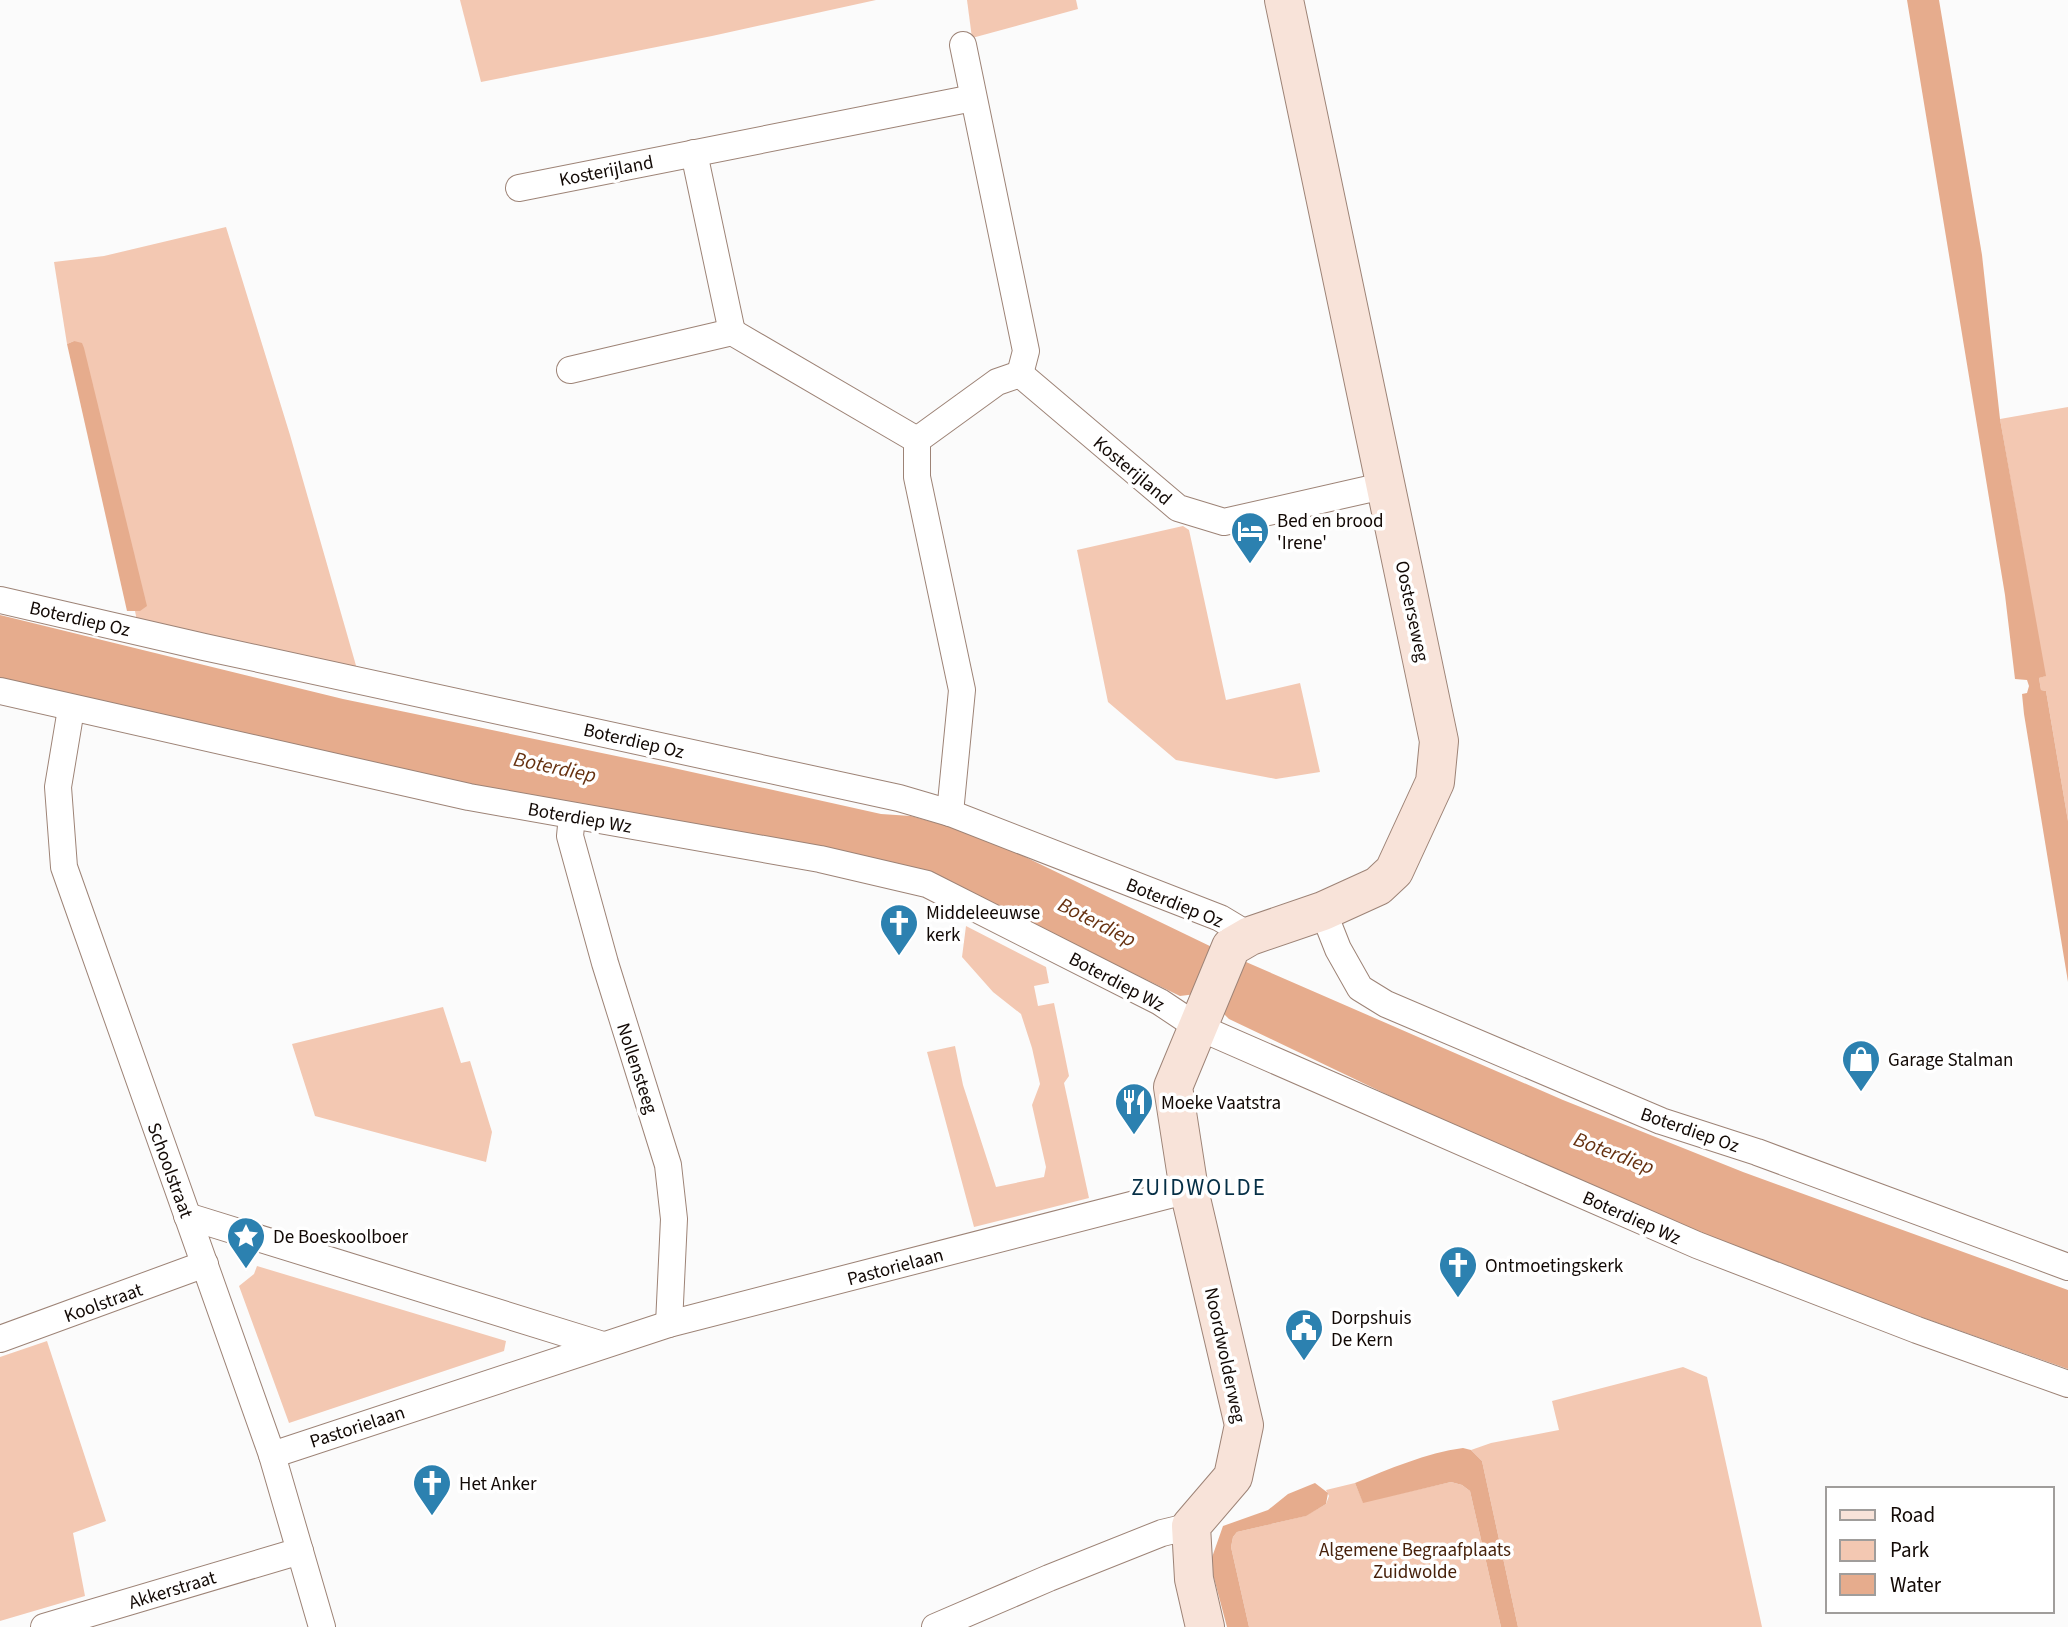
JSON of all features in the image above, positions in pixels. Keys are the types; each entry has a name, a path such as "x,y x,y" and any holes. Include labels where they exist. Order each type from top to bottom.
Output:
{"street":[{"name":"Oosterseweg","path":"1241,941 1323,911 1378,886 1394,872 1436,782 1439,741 1284,0"},
{"path":"917,440 997,382 1020,374 1026,351 963,45"},
{"name":"Kosterijland","path":"519,188 973,98"},
{"path":"694,153 732,332"},
{"path":"570,370 732,332 917,440"},
{"name":"Kosterijland","path":"1020,374 1178,508 1224,522 1387,485"},
{"path":"917,440 917,477 962,690 950,813"},
{"name":"Boterdiep Oz","path":"0,600 899,798 950,813 1220,918 1241,941"},
{"name":"Boterdiep Wz","path":"0,691 469,797 820,859 927,884 1199,1021 1698,1245 1917,1330 2068,1384"},
{"name":"Schoolstraat","path":"71,709 58,787 64,867 272,1455 322,1627"},
{"name":"Nollensteeg","path":"572,816 570,836 605,963 668,1165 674,1219 669,1324"},
{"name":"Boterdiep Oz","path":"1323,911 1338,949 1360,988 1386,1003 1661,1121 1757,1152 2068,1267"},
{"path":"1199,1021 1241,941"},
{"name":"Noordwolderweg","path":"1191,1526 1233,1477 1244,1425 1189,1190 1173,1087 1199,1021"},
{"name":"Pastorielaan","path":"272,1455 669,1324 1189,1190"},
{"path":"187,1216 603,1345"},
{"name":"Koolstraat","path":"0,1339 205,1264"},
{"path":"935,1627 1049,1577 1162,1533 1191,1526 1194,1579 1205,1627"},
{"name":"Akkerstraat","path":"44,1627 300,1551"}],"green space":[{"path":"460,0 876,0 481,82"},
{"path":"967,0 1076,0 1078,9 972,38"},
{"path":"226,227 290,435 357,669 137,621 135,611 140,611 74,341 67,344 54,262 104,256"},
{"path":"2068,407 2068,821 2046,691 2041,690 2039,678 2045,676 2000,419"},
{"path":"1183,526 1189,530 1226,700 1300,683 1320,772 1276,779 1176,760 1108,702 1077,550"},
{"path":"966,926 1046,967 1049,983 1034,986 1038,1006 1054,1003 1069,1076 1064,1083 1089,1198 974,1227 927,1052 955,1046 963,1085 996,1187 1044,1177 1046,1167 1032,1105 1040,1084 1021,1014 993,992 962,957"},
{"path":"443,1007 461,1063 470,1061 492,1132 486,1162 315,1116 292,1044"},
{"path":"257,1266 506,1341 504,1351 289,1423 239,1286 254,1274"},
{"path":"47,1341 106,1521 73,1533 85,1596 0,1621 0,1357"},
{"path":"1683,1367 1707,1377 1762,1627 1518,1627 1482,1461 1471,1450 1491,1443 1559,1430 1552,1401"},
{"name":"Algemene Begraafplaats Zuidwolde","path":"1451,1482 1470,1491 1501,1627 1249,1627 1231,1547 1237,1532 1305,1516 1326,1504 1329,1496 1326,1490 1355,1483 1363,1502"}],"water":[{"path":"1907,0 1939,0 1982,255 2000,419 2046,676 2039,678 2041,690 2046,691 2068,821 2068,982 2024,714 2022,694 2027,693 2029,686 2027,680 2015,679 2005,595"},
{"path":"74,341 82,343 84,348 147,606 140,611 127,611 67,344"},
{"name":"Boterdiep","path":"0,615 343,699 881,814 911,816 980,835 1216,949 1563,1100 1743,1172 2068,1290 2068,1369 1845,1290 1551,1173 1229,1019 1196,994 1180,996 977,898 697,827 419,774 142,713 0,678"},
{"path":"1463,1448 1471,1450 1482,1461 1518,1627 1501,1627 1470,1491 1451,1482 1363,1503 1355,1483 1394,1467"},
{"path":"1315,1483 1328,1493 1326,1504 1306,1516 1237,1532 1233,1537 1231,1547 1249,1627 1227,1627 1210,1563 1223,1526 1268,1510 1288,1494"}],"place":[{"name":"Bed en brood 'Irene'","path":"1250,565"},
{"name":"Middeleeuwse kerk","path":"899,957"},
{"name":"Garage Stalman","path":"1861,1093"},
{"name":"Moeke Vaatstra","path":"1134,1136"},
{"name":"De Boeskoolboer","path":"246,1270"},
{"name":"Ontmoetingskerk","path":"1458,1299"},
{"name":"Dorpshuis De Kern","path":"1304,1362"},
{"name":"Het Anker","path":"432,1517"}],"district":[{"name":"ZUIDWOLDE","path":"1199,1187"}]}
